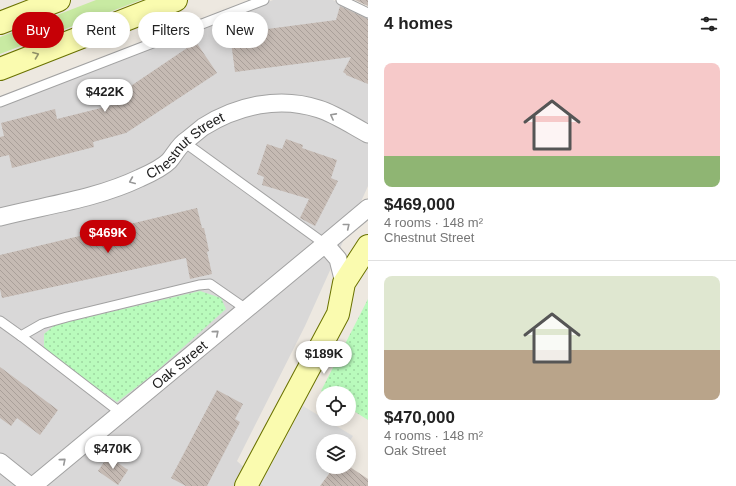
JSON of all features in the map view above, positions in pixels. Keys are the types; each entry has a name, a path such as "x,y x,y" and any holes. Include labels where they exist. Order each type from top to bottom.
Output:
{"street":[{"path":"0,23 59,0"},
{"path":"0,69 176,0"},
{"name":"Chestnut Street","path":"0,218 84,198 141,178 167,162 184,142 204,127 235,112 266,103 297,103 321,109 368,134"},
{"name":"Oak Street","path":"33,486 368,208"},
{"path":"325,244 338,259 344,283"},
{"path":"246,486 338,314 344,283 368,246"},
{"path":"0,462 30,486"}],"lane":[{"path":"0,102 264,0"},
{"path":"341,0 368,13"},
{"path":"184,142 325,244"},
{"path":"21,336 42,324 199,285 210,284 246,309"},
{"path":"0,321 121,413"}],"shaded area":[{"path":"273,0 333,0 368,17 368,186 305,326 237,461 264,486 0,486 0,103 146,48 204,48 204,26 212,23 212,48 268,48 268,12 241,12"},
{"path":"303,406 316,414 316,426 336,426 350,434 316,434 316,474 329,474 321,486 264,486 261,484"}],"green space":[{"path":"96,0 141,0 110,12 72,12 72,26 64,29 64,12"},
{"path":"12,32 12,48 16,48 0,54 0,37"},
{"path":"200,291 221,298 226,309 151,376 117,402 44,350 44,334 55,325"},
{"path":"368,299 368,420 356,412 356,386 324,386"}],"building":[{"path":"355,0 368,0 368,6"},
{"path":"340,6 368,19 368,84 346,75 343,72 351,57 235,72 232,48 268,48 268,29 336,20"},
{"path":"187,48 200,48 217,73 126,133 93,142 94,147 12,168 9,155 0,157 0,137 4,136 1,123 55,109 57,119 117,104 113,98"},
{"path":"286,139 303,145 302,148 337,160 331,178 338,181 315,226 300,218 309,199 262,185 264,177 257,174 267,144 282,149"},
{"path":"197,208 202,228 204,228 212,274 190,279 186,258 2,298 0,289 0,255"},
{"path":"0,367 58,410 40,435 17,418 11,426 0,418"},
{"path":"217,390 243,404 235,419 240,422 207,486 186,486 171,478"},
{"path":"108,456 128,470 118,485 98,471"},
{"path":"356,471 368,479 368,486 320,486 329,474 356,474"}]}
